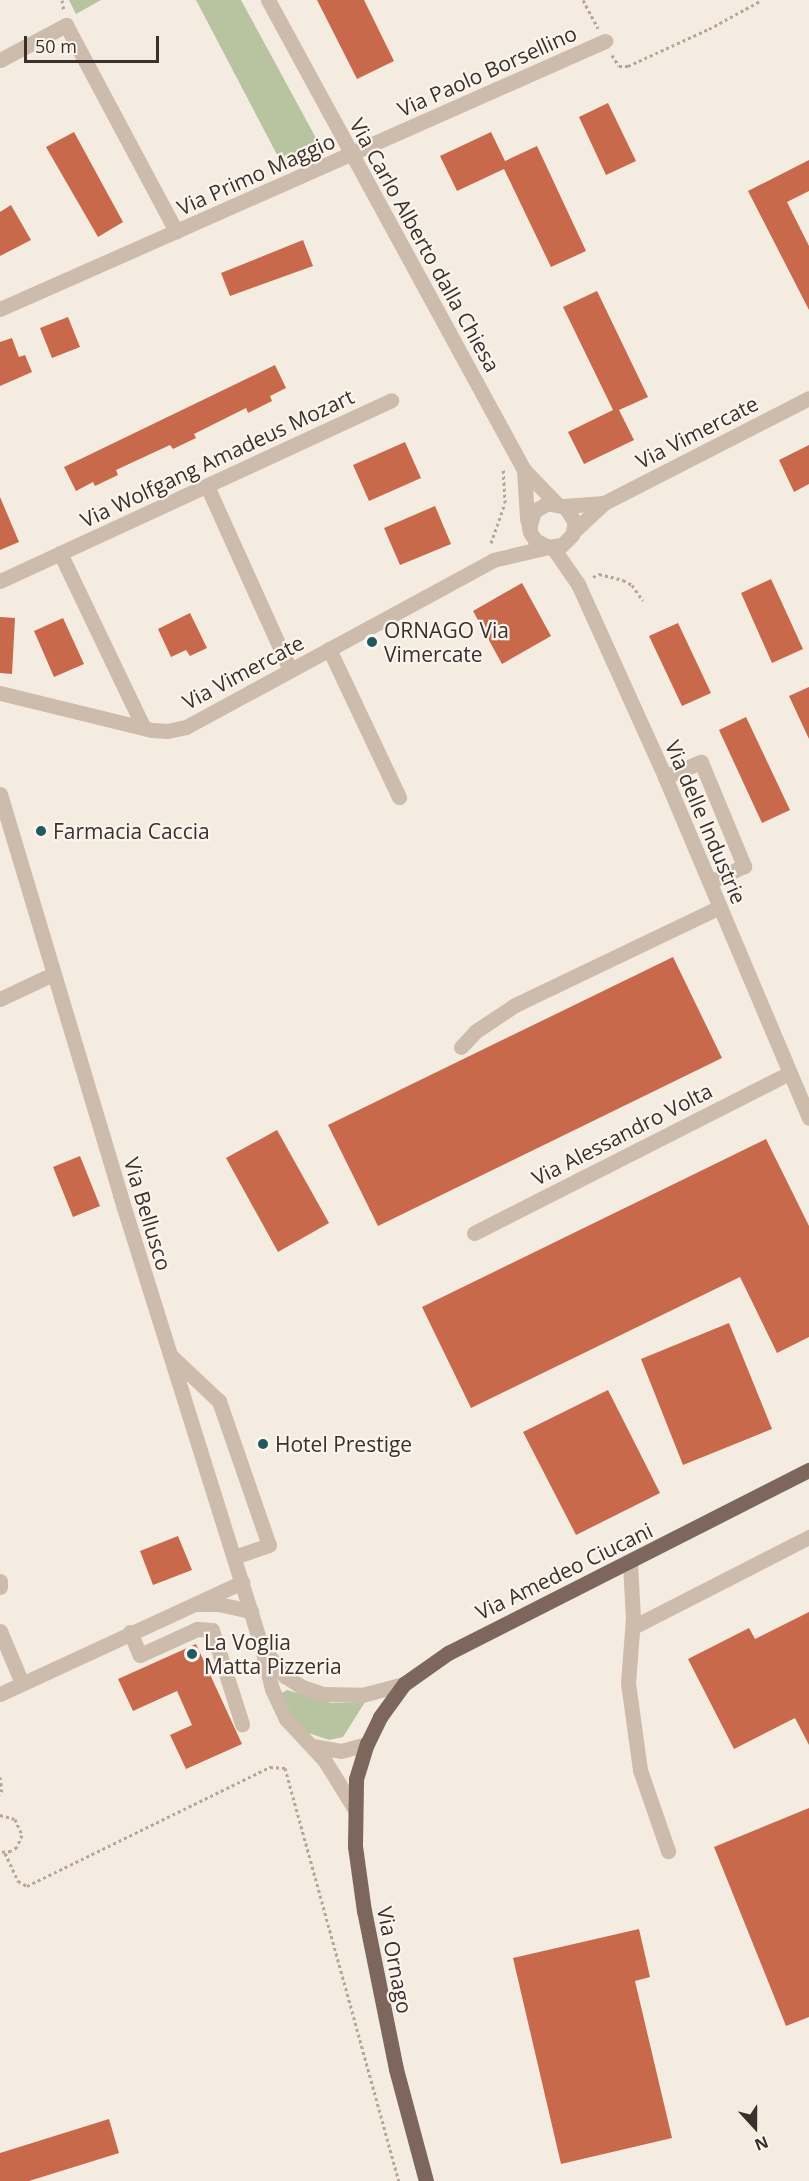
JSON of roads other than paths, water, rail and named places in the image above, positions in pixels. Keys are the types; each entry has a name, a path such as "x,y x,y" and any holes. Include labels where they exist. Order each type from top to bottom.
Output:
{"main road":[{"name":"Via Amedeo Ciucani","path":"367,1744 380,1717 404,1684 432,1662 809,1470"},
{"name":"Via Ornago","path":"367,1744 356,1779 355,1846 364,1911 396,2069 426,2181"}],"street":[{"name":"Via Carlo Alberto dalla Chiesa","path":"268,0 524,470 560,505"},
{"name":"Via Primo Maggio","path":"0,60 66,25 176,231"},
{"name":"Via Paolo Borsellino","path":"353,154 605,41"},
{"name":"Via Primo Maggio","path":"0,309 353,154"},
{"name":"Via Vimercate","path":"574,531 604,503 809,398"},
{"name":"Via Wolfgang Amadeus Mozart","path":"0,581 391,400"},
{"path":"524,470 529,528 535,540 551,548 565,544 574,531 573,517 560,505 545,504 536,509 529,528"},
{"path":"207,486 290,670"},
{"name":"Via Vimercate","path":"560,505 604,503"},
{"name":"Via Vimercate","path":"0,693 144,728 167,731 186,727 493,560 551,548"},
{"name":"Via delle Industrie","path":"551,548 578,584 665,777 809,1118"},
{"path":"60,553 144,728"},
{"name":"Via Vimercate","path":"329,649 399,797"},
{"path":"665,777 700,762 705,772 744,866 709,882"},
{"name":"Via Bellusco","path":"0,794 53,974 261,1644 277,1704 291,1725 313,1746 328,1765 354,1808"},
{"path":"461,1047 476,1031 514,1005 720,907"},
{"path":"0,999 53,974"},
{"name":"Via Alessandro Volta","path":"474,1233 790,1073"},
{"path":"170,1355 219,1401 269,1545 234,1557"},
{"path":"633,1627 809,1537"},
{"path":"630,1563 633,1627 628,1683 640,1770 668,1851"},
{"path":"0,1581 0,1587"},
{"path":"0,1694 242,1582"},
{"path":"196,1604 218,1604 250,1611"},
{"path":"130,1632 140,1655 197,1629 212,1630 242,1724"},
{"path":"0,1630 22,1683"},
{"name":"Via Bellusco","path":"261,1644 285,1676 302,1687 323,1695 362,1695 404,1684"},
{"path":"313,1746 341,1751 367,1744"}],"place":[{"name":"ORNAGO Via Vimercate","path":"372,642"},
{"name":"Farmacia Caccia","path":"41,831"},
{"name":"Hotel Prestige","path":"263,1444"},
{"name":"La Voglia Matta Pizzeria","path":"192,1654"}]}
